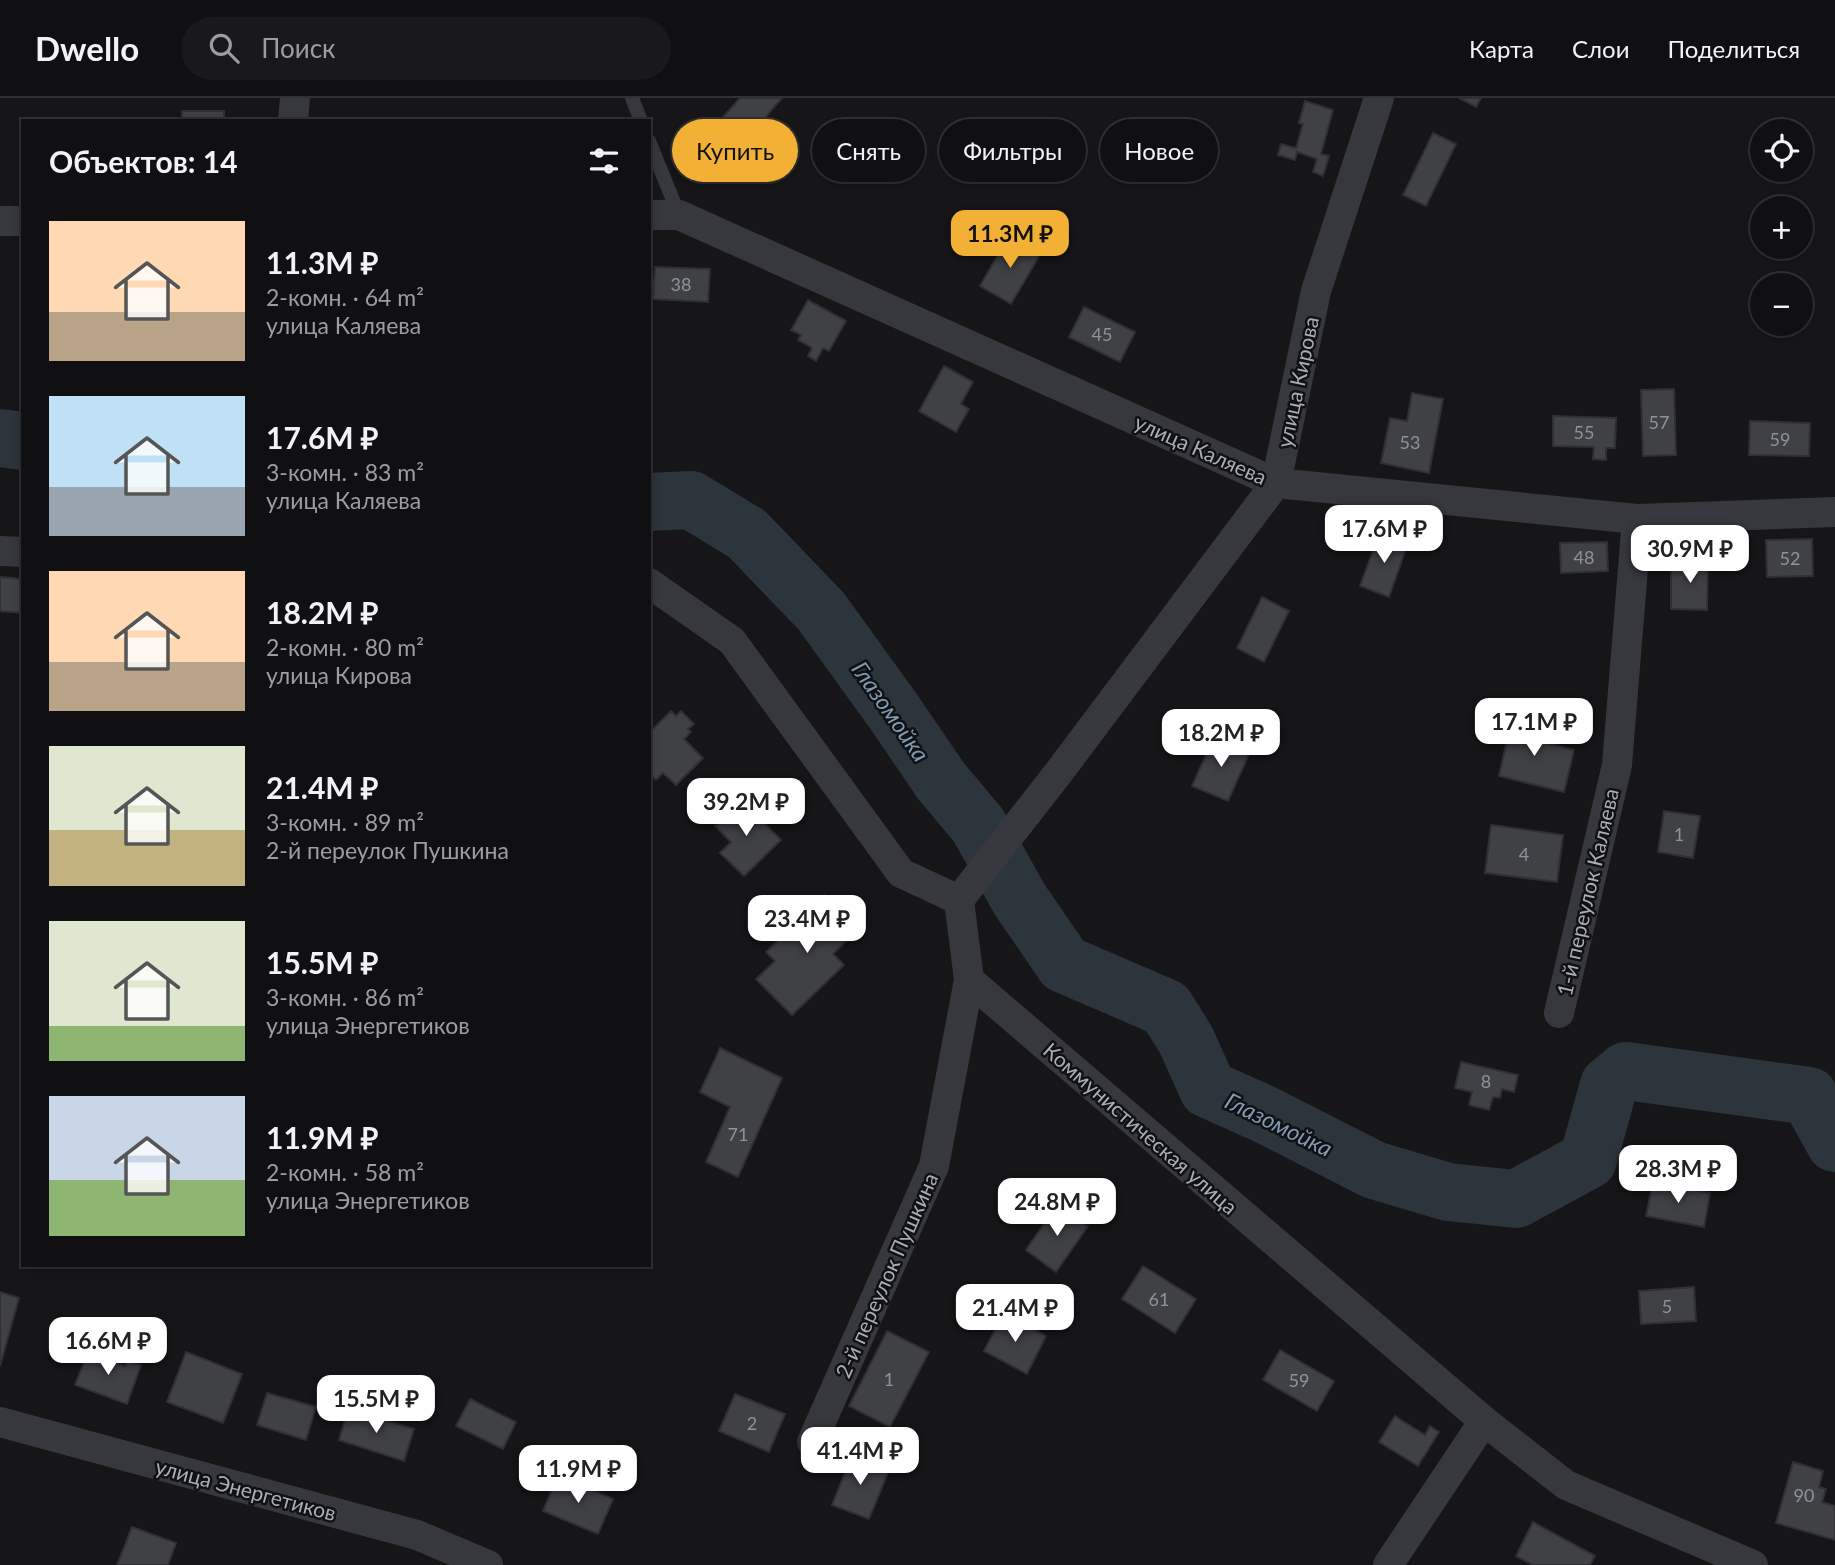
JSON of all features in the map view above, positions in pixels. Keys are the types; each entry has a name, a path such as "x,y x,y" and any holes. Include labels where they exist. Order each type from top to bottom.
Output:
{"street":[{"path":"293,119 295,98"},
{"name":"улица Кирова","path":"959,900 1059,772 1276,483 1316,290 1378,98"},
{"name":"улица Каляева","path":"651,215 679,215 1276,483 1637,519 1835,512"},
{"path":"0,221 21,221"},
{"name":"1-й переулок Каляева","path":"1559,1013 1617,765 1637,519"},
{"path":"0,551 21,552"},
{"path":"651,584 732,641 901,873 959,900 969,980"},
{"name":"Коммунистическая улица","path":"969,980 1483,1420 1566,1485 1754,1565"},
{"name":"2-й переулок Пушкина","path":"812,1442 934,1166 969,980"},
{"path":"1388,1565 1483,1420"},
{"name":"улица Энергетиков","path":"0,1422 417,1535 488,1565"}],"lane":[{"path":"632,98 640,119"},
{"path":"651,146 679,215"}],"building":[{"path":"740,98 782,98 764,119 721,119"},
{"path":"1459,98 1481,98 1476,107"},
{"path":"1305,101 1333,110 1321,154 1329,156 1323,176 1313,172 1317,159 1297,152 1295,160 1278,155 1281,144 1296,148 1303,124 1299,123"},
{"path":"182,111 224,111 224,119 182,119"},
{"path":"1433,133 1456,144 1426,206 1403,195"},
{"path":"1009,236 1041,253 1011,304 980,286"},
{"path":"655,267 710,269 708,302 653,299"},
{"path":"808,300 846,321 829,351 823,348 816,361 808,356 812,348 798,340 801,335 791,330"},
{"path":"1084,307 1135,332 1120,362 1069,337"},
{"path":"944,366 973,382 961,404 969,409 956,432 919,411"},
{"path":"1674,389 1676,455 1643,456 1641,390"},
{"path":"1412,393 1443,399 1429,473 1381,463 1390,418 1407,421"},
{"path":"1553,416 1616,418 1615,448 1606,448 1606,460 1593,459 1594,447 1553,446"},
{"path":"1750,421 1810,423 1809,456 1749,455"},
{"path":"1380,532 1408,543 1389,597 1360,586"},
{"path":"1812,539 1813,576 1767,577 1766,540"},
{"path":"1607,542 1608,571 1561,573 1560,543"},
{"path":"1697,556 1708,556 1707,610 1671,609 1671,564 1697,565"},
{"path":"0,577 21,579 21,613 0,611"},
{"path":"1262,597 1289,611 1264,662 1237,648"},
{"path":"671,711 676,716 681,711 694,724 688,729 691,732 684,739 703,758 676,785 663,773 656,780 651,775 651,731"},
{"path":"1506,719 1535,726 1531,739 1574,750 1564,792 1499,776 1507,740 1501,739"},
{"path":"1214,737 1250,752 1228,801 1192,786"},
{"path":"742,801 781,840 744,876 720,853 731,842 715,826"},
{"path":"1664,811 1700,816 1693,858 1658,852"},
{"path":"1491,825 1563,835 1557,882 1485,873"},
{"path":"825,895 858,929 833,954 844,965 792,1015 756,979 775,961 766,952"},
{"path":"720,1048 782,1078 738,1177 706,1162 730,1107 700,1092"},
{"path":"1461,1062 1518,1075 1514,1092 1502,1089 1500,1098 1493,1097 1489,1110 1469,1105 1472,1092 1455,1088"},
{"path":"1653,1182 1710,1193 1704,1227 1646,1216"},
{"path":"1057,1205 1088,1226 1056,1272 1026,1250"},
{"path":"1143,1266 1196,1299 1175,1333 1122,1299"},
{"path":"1694,1287 1696,1321 1641,1324 1639,1291"},
{"path":"0,1292 19,1298 0,1366"},
{"path":"1003,1314 1046,1336 1027,1374 984,1351"},
{"path":"887,1331 929,1352 890,1427 849,1406"},
{"path":"1280,1350 1334,1381 1317,1411 1263,1380"},
{"path":"88,1352 125,1366 127,1360 141,1365 127,1404 75,1385"},
{"path":"186,1352 242,1374 223,1423 167,1402"},
{"path":"267,1393 316,1407 306,1440 257,1425"},
{"path":"735,1394 785,1414 769,1452 719,1431"},
{"path":"470,1399 516,1422 503,1449 456,1426"},
{"path":"348,1409 414,1429 404,1461 339,1440"},
{"path":"1395,1416 1425,1435 1430,1426 1439,1432 1418,1466 1379,1442"},
{"path":"852,1455 889,1470 869,1519 832,1505"},
{"path":"1793,1462 1823,1471 1819,1487 1826,1489 1822,1502 1835,1506 1835,1540 1776,1523"},
{"path":"558,1475 613,1499 598,1534 543,1511"},
{"path":"1533,1522 1595,1556 1590,1565 1533,1565 1516,1556"},
{"path":"132,1527 176,1543 168,1565 117,1565"}],"waterway":[{"name":"Глазомойка","path":"0,438 21,441"},
{"name":"Глазомойка","path":"651,502 691,500 747,534 821,611 941,781 978,825 1020,900 1064,964 1166,1008 1186,1040 1208,1089 1374,1170 1448,1192 1516,1199 1588,1160 1609,1085 1626,1071 1809,1096 1835,1143"}]}
